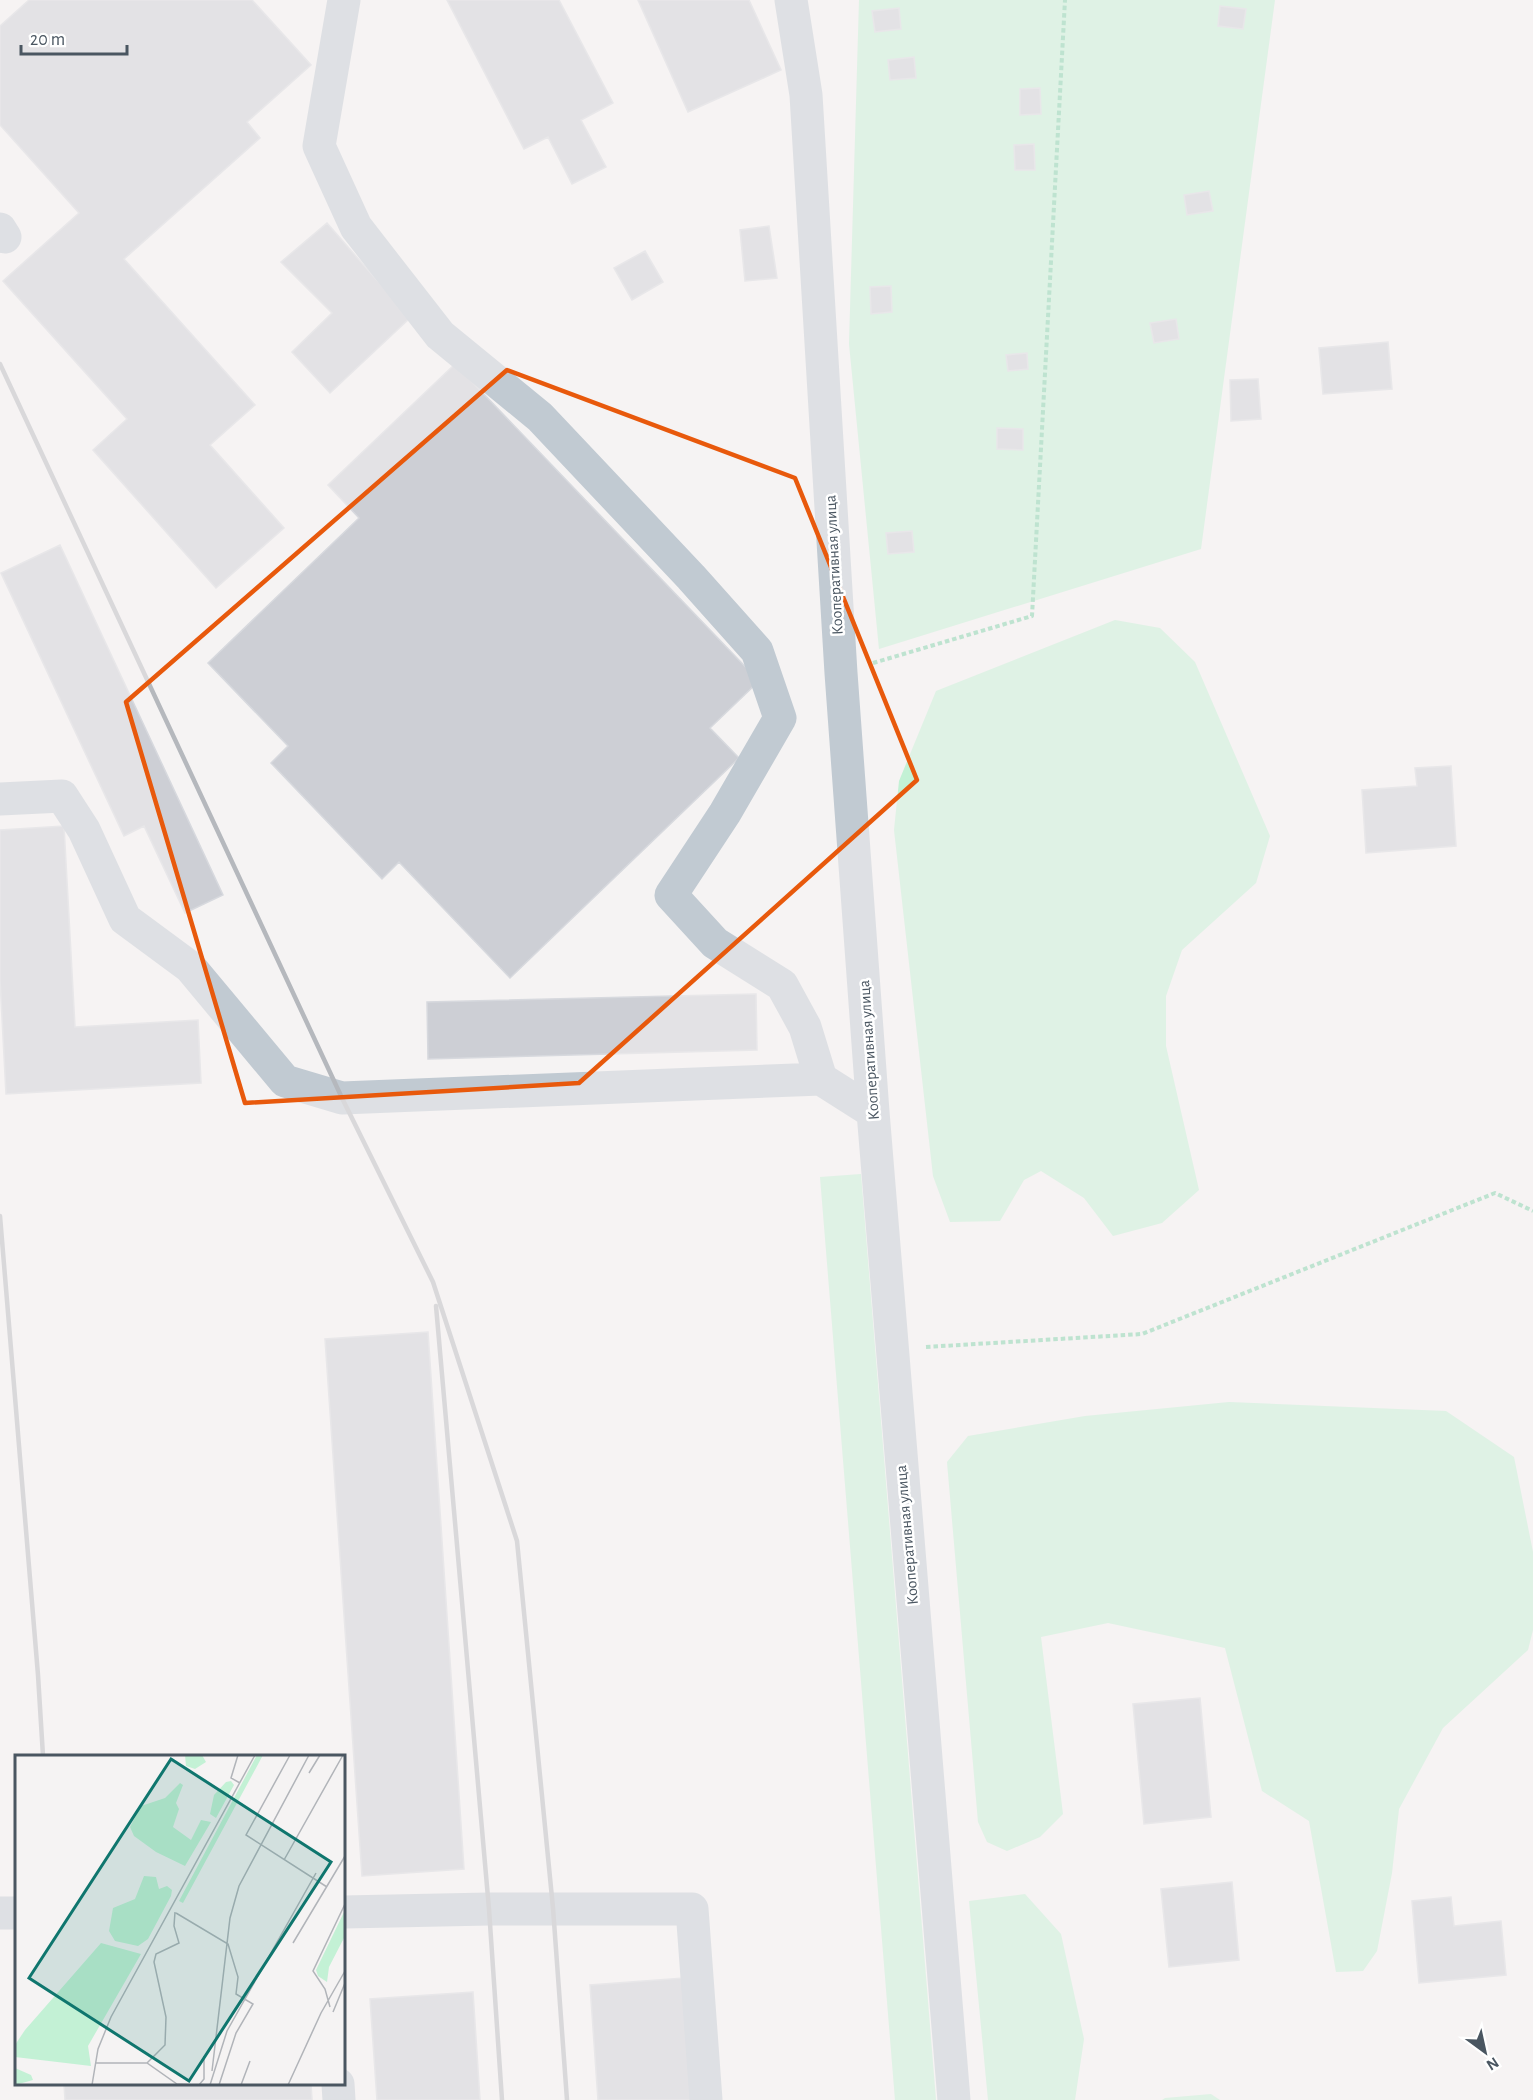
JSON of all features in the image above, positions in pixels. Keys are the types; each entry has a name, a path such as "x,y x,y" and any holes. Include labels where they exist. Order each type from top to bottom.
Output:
{"street":[{"path":"344,0 319,146 356,227 440,335 540,417 691,577 757,651 780,718 725,813 671,895 715,943 782,985 805,1027 821,1079"},
{"name":"Кооперативная улица","path":"791,0 806,95 840,673 873,1112 954,2100"},
{"path":"0,799 62,796 84,830 125,919 190,967 285,1081 342,1098 821,1079 873,1112"},
{"path":"345,1912 692,1909 706,2100"},
{"path":"338,2085 339,2100"}],"path":[{"path":"840,673 1032,616 1065,0"},
{"path":"892,1349 1142,1334 1495,1193 1533,1211"}],"highlighted area":[{"path":"507,370 795,478 917,780 579,1083 245,1103 126,702"}],"green space":[{"path":"859,0 1275,0 1201,549 879,649 849,344"},
{"path":"1115,620 1160,628 1195,662 1270,836 1256,883 1182,950 1166,996 1166,1046 1199,1190 1162,1223 1113,1236 1084,1198 1041,1171 1024,1180 1000,1221 950,1222 933,1176 894,830 899,781 936,691"},
{"path":"861,1174 936,2100 895,2100 820,1177"},
{"path":"1229,1402 1446,1411 1514,1457 1533,1552 1533,1630 1528,1650 1443,1728 1399,1809 1392,1873 1377,1951 1363,1971 1336,1972 1309,1821 1262,1791 1225,1648 1108,1623 1041,1637 1063,1814 1040,1837 1007,1851 987,1842 978,1822 947,1462 968,1436 1085,1416"},
{"path":"1025,1894 1061,1934 1084,2039 1075,2100 988,2100 969,1901"},
{"path":"1211,2094 1220,2100 1162,2100 1165,2098"}],"building":[{"path":"29,0 252,0 311,65 247,122 260,138 124,259 255,405 210,445 284,528 216,588 93,450 127,419 3,281 79,213 0,125 0,26"},
{"path":"447,0 559,0 613,103 581,120 606,167 572,184 548,137 524,149"},
{"path":"638,0 749,0 781,70 688,112"},
{"path":"1220,6 1246,9 1243,29 1218,26"},
{"path":"899,8 901,29 875,32 872,11"},
{"path":"914,57 916,78 890,80 888,60"},
{"path":"1040,88 1041,114 1020,115 1020,89"},
{"path":"1034,144 1035,170 1015,170 1014,145"},
{"path":"1209,191 1213,211 1187,215 1184,195"},
{"path":"327,223 410,318 330,393 292,352 332,313 281,262"},
{"path":"769,226 777,278 745,281 740,230"},
{"path":"645,251 663,282 632,300 614,268"},
{"path":"891,286 892,312 871,314 870,287"},
{"path":"1176,319 1179,339 1154,343 1150,323"},
{"path":"1388,342 1392,389 1323,394 1319,348"},
{"path":"1027,353 1028,369 1008,371 1006,355"},
{"path":"455,364 759,681 710,728 739,758 510,978 399,862 382,879 271,763 288,746 208,663 359,518 328,485"},
{"path":"1258,379 1261,419 1231,421 1230,380"},
{"path":"997,428 1023,429 1023,450 997,449"},
{"path":"912,531 914,552 888,554 886,533"},
{"path":"60,545 223,895 185,913 144,826 124,836 1,573"},
{"path":"1451,766 1456,846 1366,853 1362,790 1417,786 1415,768"},
{"path":"64,826 75,1027 198,1020 201,1083 6,1094 0,980 0,830"},
{"path":"756,994 757,1050 428,1059 427,1002"},
{"path":"428,1332 464,1869 362,1876 325,1339"},
{"path":"1200,1698 1211,1817 1144,1824 1133,1704"},
{"path":"1232,1882 1239,1960 1169,1967 1161,1889"},
{"path":"1451,1897 1454,1926 1501,1921 1506,1975 1419,1983 1412,1901"},
{"path":"684,1978 692,2100 598,2100 590,1985"},
{"path":"473,1992 480,2100 377,2100 370,1999"},
{"path":"64,2085 311,2085 312,2100 65,2100"}],"railway":[{"path":"0,364 342,1098 433,1282 517,1541 553,1908 567,2100"},
{"path":"0,1216 43,1755"},
{"path":"436,1306 489,1909 502,2100"}]}
